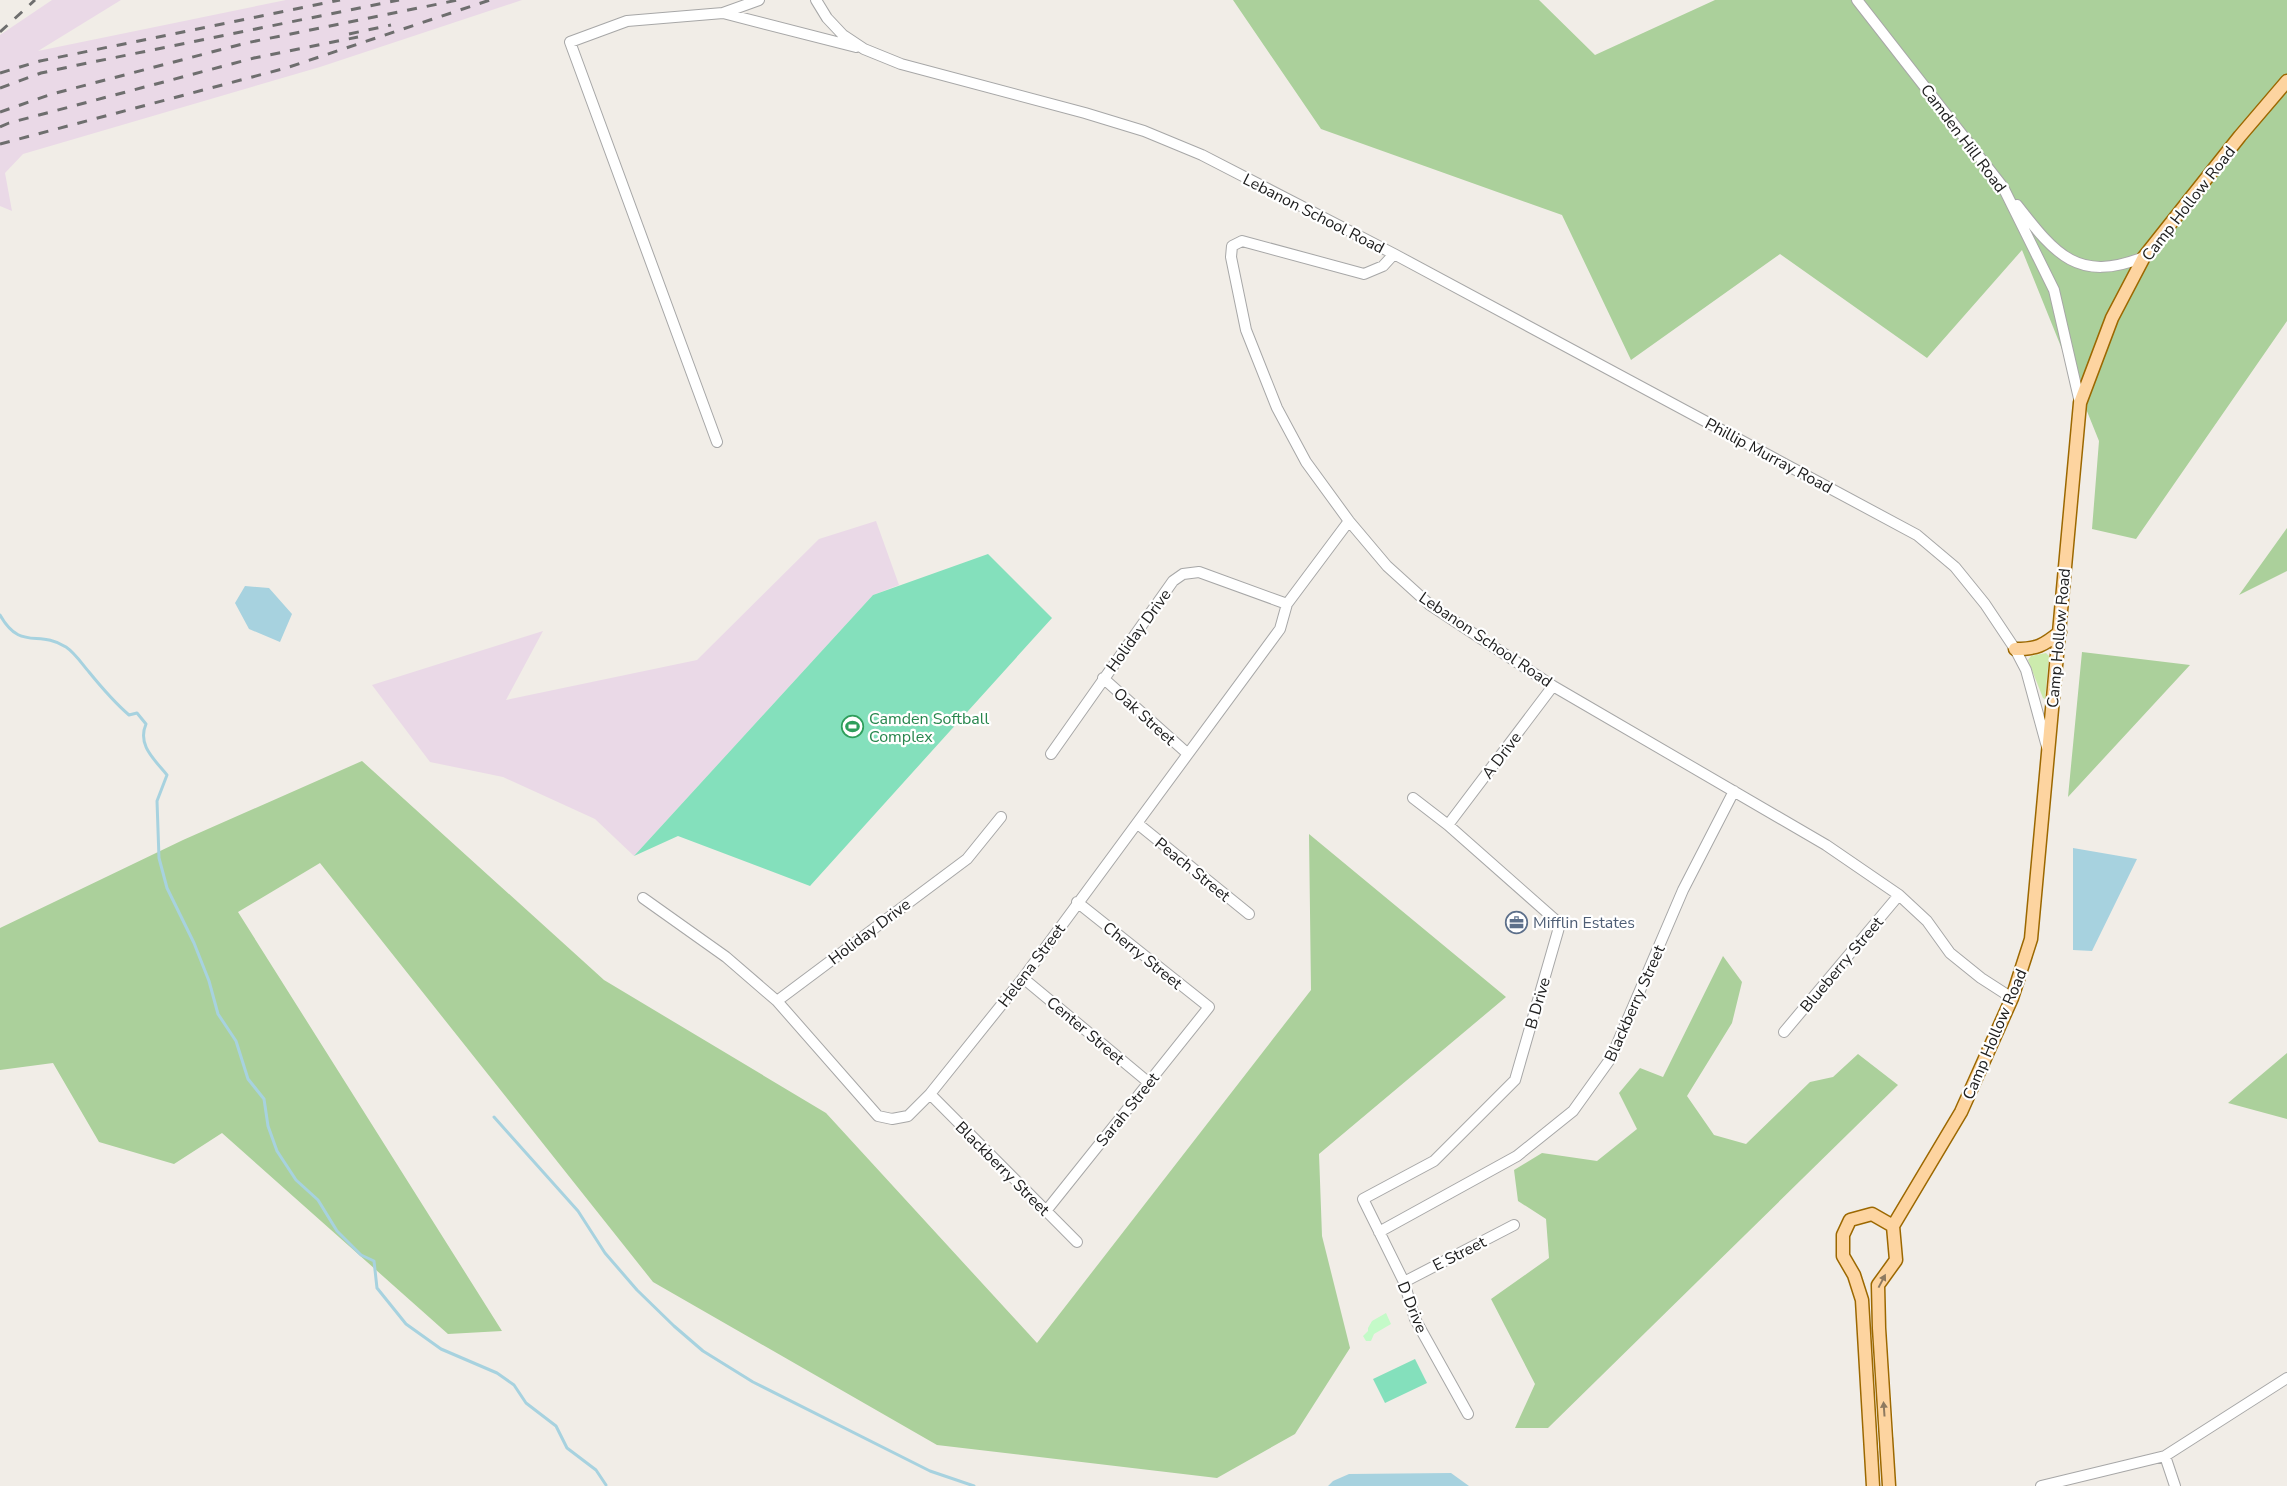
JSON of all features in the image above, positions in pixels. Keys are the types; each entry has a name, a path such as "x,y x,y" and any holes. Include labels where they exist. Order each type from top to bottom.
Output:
{"main road":[{"name":"Camp Hollow Road","path":"1893,1226 1961,1112 2012,998 2031,939 2080,403 2112,318 2144,257 2240,136 2287,81"},
{"path":"2015,649 2036,648 2046,644 2060,632"},
{"path":"1873,1486 1862,1300 1854,1275 1843,1256 1843,1235 1850,1220 1872,1214 1893,1226 1896,1260 1878,1285 1889,1486"}],"street":[{"path":"717,442 570,42 627,21 723,12 759,0"},
{"name":"Lebanon School Road","path":"816,0 827,18 843,35 864,49 902,64 1085,113 1144,131 1245,177 1394,254 1383,266 1364,274 1242,241 1232,246 1231,257 1246,330 1277,408 1306,462 1349,521 1387,566 1430,605 1554,686 1826,844 1899,896 1927,920 1950,953 1981,978 2012,998"},
{"name":"Camden Hill Road","path":"1857,0 2004,187 2054,290 2080,403"},
{"path":"723,12 864,49"},
{"path":"2004,187 2043,238 2074,263 2101,269 2124,265 2144,257"},
{"name":"Phillip Murray Road","path":"1394,254 1918,536 1955,567 1985,604 2015,649 2026,670 2048,748"},
{"name":"Helena Street","path":"643,898 726,957 777,1001 878,1116 892,1119 908,1116 930,1094 1023,978 1077,902 1138,824 1280,629 1287,604 1349,521"},
{"name":"Holiday Drive","path":"1051,754 1103,678 1173,582 1184,574 1199,572 1287,604"},
{"name":"Oak Street","path":"1103,678 1188,754"},
{"name":"A Drive","path":"1448,825 1554,686"},
{"name":"Blackberry Street","path":"1378,1232 1517,1156 1573,1111 1611,1058 1683,890 1734,792"},
{"name":"B Drive","path":"1363,1199 1434,1161 1515,1080 1560,924 1448,825 1414,798"},
{"name":"Holiday Drive","path":"777,1001 967,859 1001,817"},
{"name":"Peach Street","path":"1138,824 1249,914"},
{"name":"Blueberry Street","path":"1784,1032 1899,896"},
{"name":"Cherry Street","path":"1077,902 1209,1007"},
{"name":"Center Street","path":"1023,978 1148,1082"},
{"name":"Sarah Street","path":"1046,1211 1209,1007"},
{"name":"Blackberry Street","path":"930,1094 1077,1242"},
{"name":"D Drive","path":"1363,1199 1404,1282 1414,1319 1468,1414"},
{"name":"E Street","path":"1404,1282 1514,1225"},
{"path":"2041,1486 2165,1456 2287,1378"},
{"path":"2165,1456 2175,1486"}],"shaded area":[{"path":"52,0 121,0 38,51 286,0 522,0 320,67 23,154 5,173 12,211 0,206 0,35"},
{"path":"876,521 899,585 873,595 634,856 595,819 503,777 430,762 372,685 543,631 506,700 697,660 819,539"}],"green space":[{"path":"1233,0 1539,0 1595,55 1715,0 2287,0 2287,321 2136,539 2092,529 2099,441 2022,250 1927,358 1780,254 1631,360 1562,215 1321,129"},
{"path":"2287,528 2287,571 2239,595"},
{"name":"Camden Softball Complex","path":"988,554 1052,618 810,886 678,836 634,856 873,595"},
{"path":"2082,652 2190,665 2068,797"},
{"path":"2046,653 2049,656 2045,699 2028,660 2031,656"},
{"path":"362,761 604,980 826,1113 1037,1343 1311,990 1309,834 1506,997 1319,1154 1322,1236 1350,1348 1295,1434 1217,1478 937,1445 653,1282 320,863 238,912 502,1331 448,1334 222,1133 174,1164 99,1142 53,1063 0,1070 0,928 183,840"},
{"path":"1723,956 1742,982 1732,1023 1687,1096 1714,1135 1746,1144 1810,1082 1833,1077 1858,1054 1898,1085 1548,1428 1515,1428 1535,1384 1491,1299 1549,1258 1546,1219 1518,1201 1514,1170 1542,1153 1597,1161 1637,1129 1619,1093 1640,1068 1663,1077"},
{"path":"2287,1053 2287,1119 2228,1103"},
{"path":"1386,1313 1391,1324 1374,1334 1371,1341 1366,1341 1363,1336 1368,1331 1372,1321"},
{"path":"1415,1359 1427,1383 1385,1403 1373,1379"}],"water":[{"path":"245,586 269,588 292,614 280,642 249,629 235,603"},
{"path":"2073,848 2137,859 2092,951 2073,950"},
{"path":"1451,1473 1469,1486 1328,1486 1333,1481 1349,1474"}],"pier":[{"path":"1886,1321 1894,1437 1870,1459 1863,1342"}],"waterway":[{"path":"0,615 15,633 23,637 56,642 66,647 118,705 129,715 137,713 146,724 144,732 145,745 167,775 157,801 159,858 167,888 194,943 209,981 218,1014 236,1041 248,1079 264,1099 268,1126 277,1151 296,1180 318,1200 337,1231 361,1255 374,1261 377,1288 406,1324 441,1349 497,1373 514,1385 526,1403 556,1426 567,1448 596,1470 606,1485"},
{"path":"494,1117 578,1211 605,1253 637,1290 703,1351 753,1382 930,1471 974,1486"}],"railway":[{"path":"0,32 35,0"},
{"path":"0,73 40,61 340,0"},
{"path":"0,88 41,73 399,0"},
{"path":"0,112 52,94 246,43 458,0"},
{"path":"0,144 286,68 490,0"},
{"path":"349,34 391,25"},
{"path":"0,127 9,123 254,58 358,37"}],"place":[{"name":"Camden Softball Complex","path":"853,727"},
{"name":"Mifflin Estates","path":"1517,922"}]}
